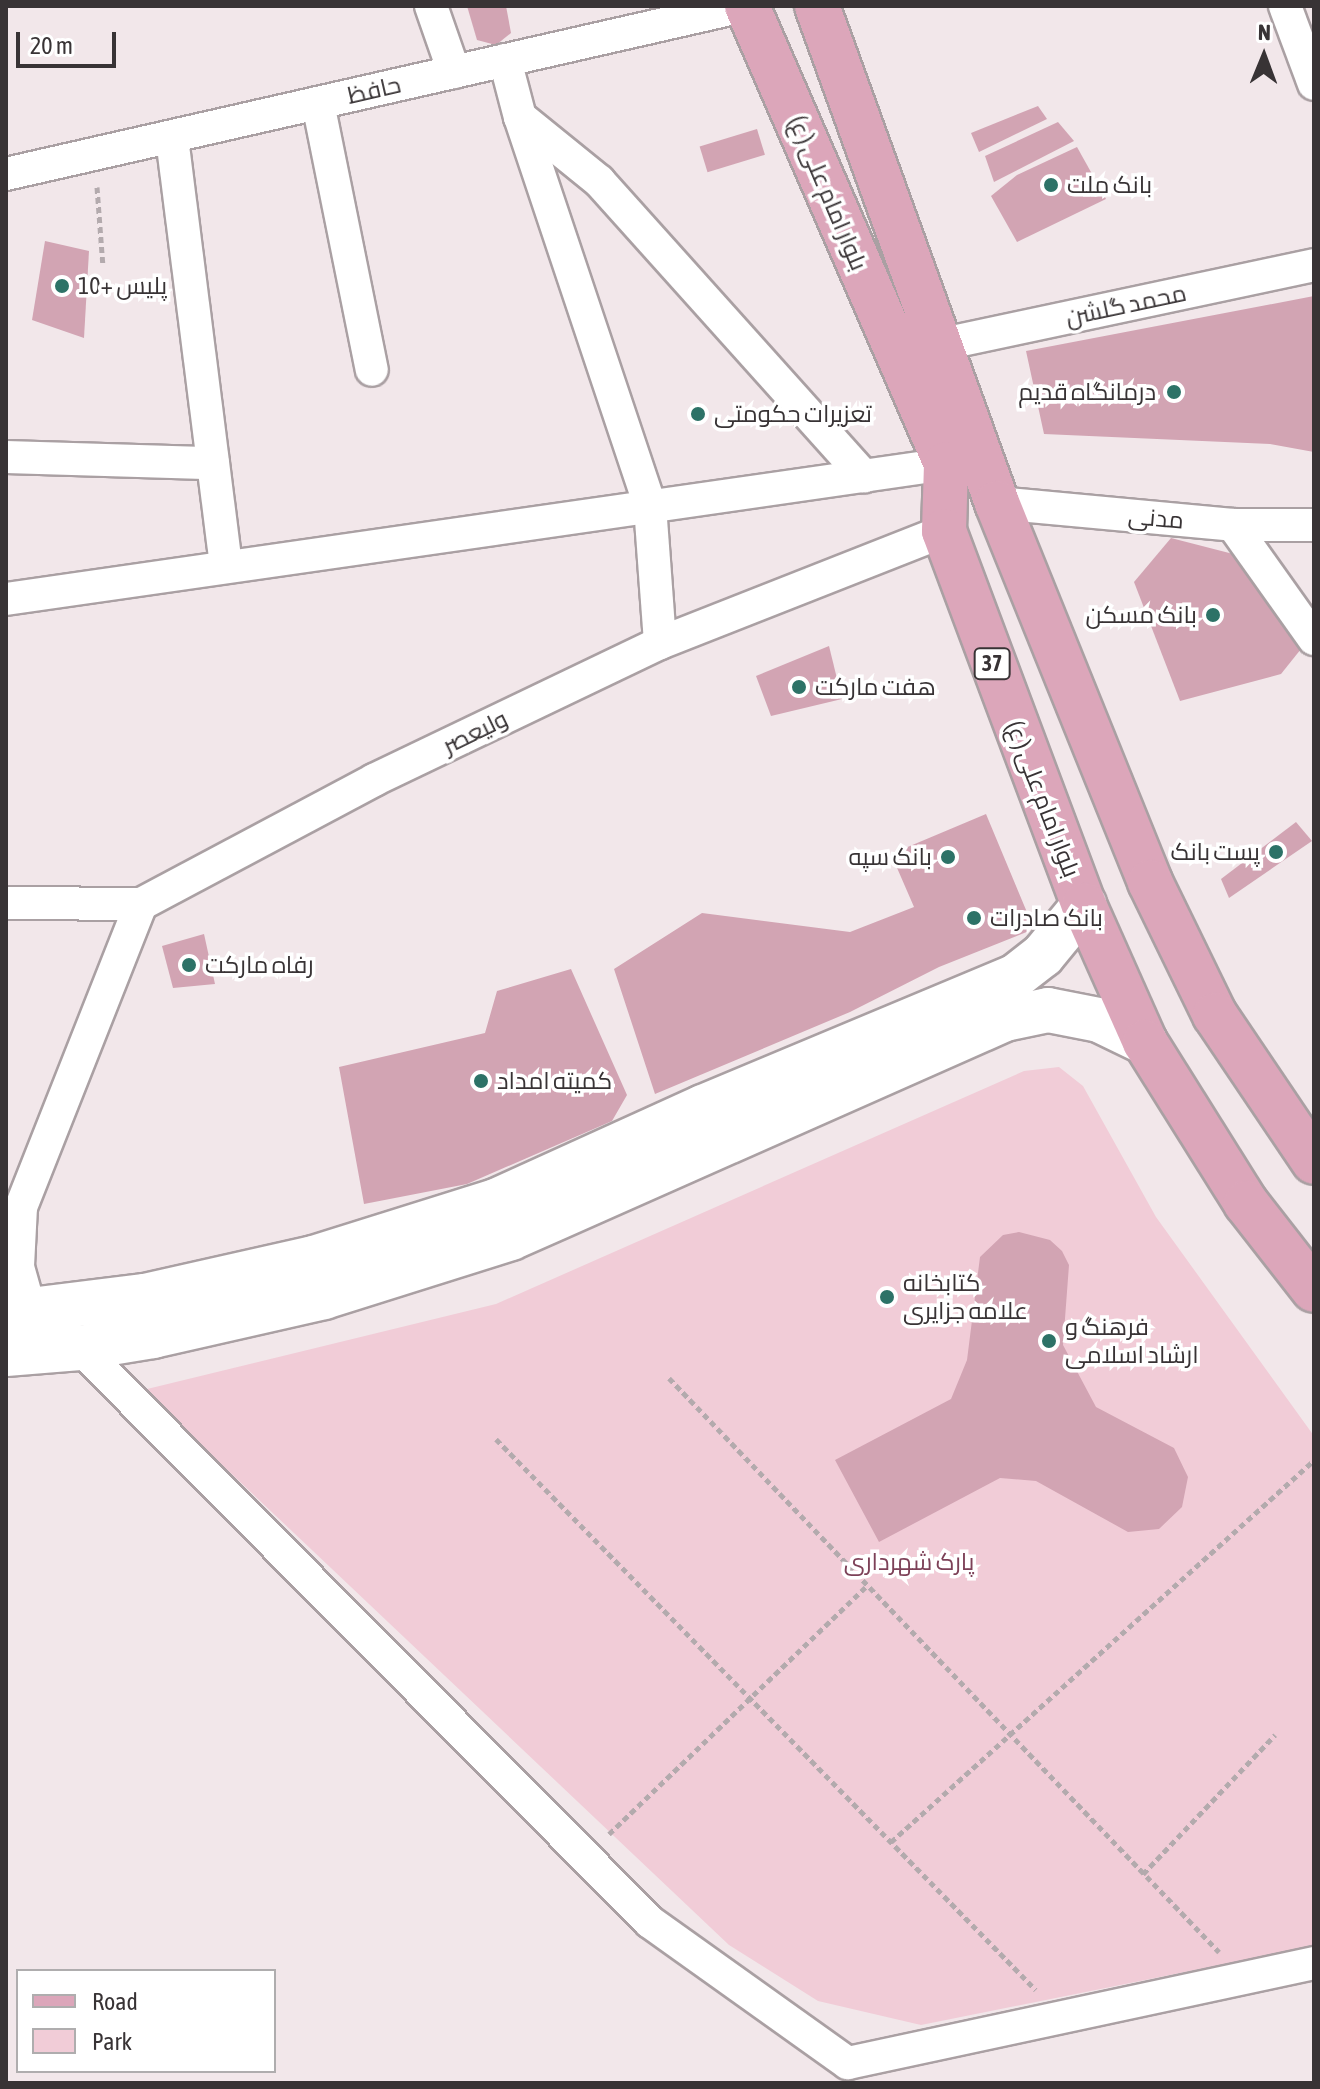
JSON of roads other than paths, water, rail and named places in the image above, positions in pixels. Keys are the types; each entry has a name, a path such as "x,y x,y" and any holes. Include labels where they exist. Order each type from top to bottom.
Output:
{"main road":[{"name":"بلوار امام علی ( ع)","path":"745,6 946,464 944,531 1084,905 1145,1042 1246,1203 1314,1290"},
{"name":"بلوار امام علی ( ع)","path":"826,9 938,345 997,503 1150,882 1215,1015 1314,1162"},
{"path":"18,1312 145,1296 314,1258 496,1201 703,1107 1016,976 1043,955 1084,905"},
{"path":"6,1354 80,1348 324,1297 511,1238 1005,1019 1048,1010 1099,1020 1145,1042"}],"street":[{"path":"431,6 454,72"},
{"name":"حافظ","path":"6,174 745,6"},
{"path":"1285,6 1314,84"},
{"path":"505,60 520,117 650,506 660,643"},
{"path":"318,103 372,370"},
{"path":"520,117 599,181 864,476"},
{"path":"172,138 226,567"},
{"name":"محمد گلشن","path":"938,345 1314,265"},
{"path":"6,457 213,463"},
{"path":"6,599 946,464"},
{"name":"مدنی","path":"997,503 1233,525 1314,525"},
{"path":"1233,525 1314,639"},
{"name":"ولیعصر","path":"6,903 141,904 374,780 660,643 944,531"},
{"path":"141,904 21,1207 18,1312 80,1348 650,1922 848,2063 1314,1963"}],"place":[{"name":"بانک ملت","path":"1051,185"},
{"name":"پلیس +10","path":"62,286"},
{"name":"درمانگاه قدیم","path":"1174,392"},
{"name":"تعزیرات حکومتی","path":"698,414"},
{"name":"بانک مسکن","path":"1213,615"},
{"name":"هفت مارکت","path":"799,687"},
{"name":"پست بانک","path":"1276,852"},
{"name":"بانک سپه","path":"948,857"},
{"name":"بانک صادرات","path":"974,918"},
{"name":"رفاه مارکت","path":"189,965"},
{"name":"کمیته امداد","path":"481,1081"},
{"name":"کتابخانه علامه جزایری","path":"887,1297"},
{"name":"فرهنگ و ارشاد اسلامی","path":"1049,1341"}],"park label":[{"name":"پارک شهرداری","path":"909,1562"}]}
